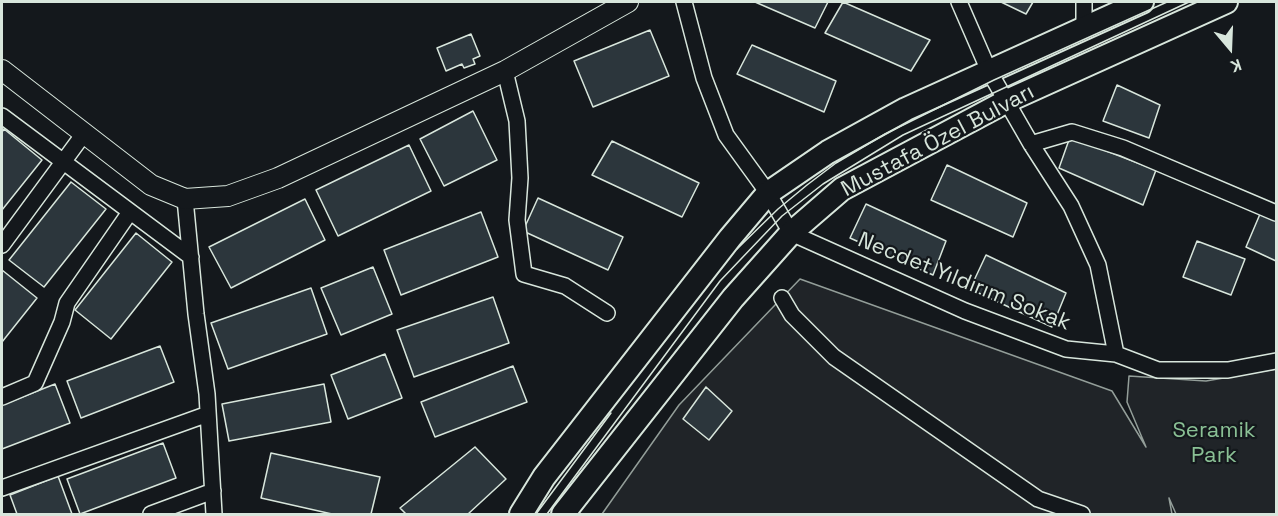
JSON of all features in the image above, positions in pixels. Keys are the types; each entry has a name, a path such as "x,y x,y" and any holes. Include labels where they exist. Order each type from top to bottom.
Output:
{"main road":[{"name":"Mustafa Özel Bulvarı","path":"521,514 544,477 730,238 768,193 828,152 886,120 1142,2"},
{"name":"Mustafa Özel Bulvarı","path":"563,514 733,298 790,233 842,189 1007,101 1226,2"}],"street":[{"path":"4,77 151,185 185,199 228,196 278,178 505,71 628,2"},
{"path":"684,2 704,78 726,135 768,193 790,233"},
{"path":"959,2 989,71 1030,144 1071,206 1098,265 1116,354"},
{"path":"1084,2 1084,28"},
{"path":"505,71 517,121 520,178 517,220 524,274 565,286 608,314"},
{"path":"2,116 191,257"},
{"path":"1030,144 1072,132 1123,148 1276,213"},
{"path":"2,245 83,135"},
{"path":"185,199 208,414 214,514"},
{"path":"2,397 35,383 62,322 67,303 130,212"},
{"name":"Necdet Yıldırım Sokak","path":"790,233 965,311 1066,349 1116,354 1158,370 1228,370 1276,361"},
{"path":"782,298 792,315 834,357 1038,499 1082,514"},
{"path":"2,489 208,414"},
{"path":"151,514 213,491"}],"green space":[{"name":"Seramik Park","path":"800,279 1112,391 1146,447 1127,402 1129,376 1206,381 1276,369 1276,514 1176,514 1169,498 1172,514 602,514 679,405"}],"building":[{"path":"755,2 828,2 815,28"},
{"path":"843,2 930,40 911,71 825,33"},
{"path":"1001,2 1033,2 1026,14"},
{"path":"650,30 669,76 593,107 574,61"},
{"path":"471,34 480,56 473,59 475,64 464,68 462,64 446,71 437,48"},
{"path":"752,45 836,81 824,112 737,74"},
{"path":"1117,85 1160,105 1149,138 1103,121"},
{"path":"473,111 497,160 444,186 420,139"},
{"path":"4,129 42,160 2,210 2,132"},
{"path":"1070,137 1156,170 1143,205 1059,168"},
{"path":"612,141 699,183 682,217 592,175"},
{"path":"409,145 431,191 338,236 316,190"},
{"path":"947,165 1027,203 1013,237 931,200"},
{"path":"71,182 106,209 44,287 9,260"},
{"path":"538,198 623,237 608,270 523,231"},
{"path":"305,199 325,240 231,288 209,247"},
{"path":"866,204 946,241 933,275 850,238"},
{"path":"1263,207 1276,214 1276,261 1246,247"},
{"path":"481,212 498,257 401,295 384,250"},
{"path":"136,233 172,262 111,339 75,310"},
{"path":"1197,241 1245,259 1231,295 1183,277"},
{"path":"986,255 1066,293 1052,327 970,289"},
{"path":"373,267 392,314 341,335 321,288"},
{"path":"2,270 37,298 2,342"},
{"path":"311,288 327,334 228,369 211,323"},
{"path":"493,297 509,343 414,377 397,330"},
{"path":"160,346 174,382 81,418 67,381"},
{"path":"385,354 402,398 348,419 331,375"},
{"path":"513,366 527,402 435,437 421,402"},
{"path":"55,384 70,423 2,449 2,405"},
{"path":"324,384 331,422 229,441 222,404"},
{"path":"706,387 732,411 709,440 683,419"},
{"path":"163,443 176,478 80,514 67,479"},
{"path":"475,447 506,479 468,514 406,514 400,508"},
{"path":"271,453 380,477 371,514 332,514 261,498"},
{"path":"58,476 72,514 17,514 10,495"}],"tram line":[{"path":"737,249 778,209 807,185 836,163 885,134 994,80 1167,2"},
{"path":"547,514 720,281 782,216 823,184 903,135 1189,2"},
{"path":"536,514 611,413"}]}
